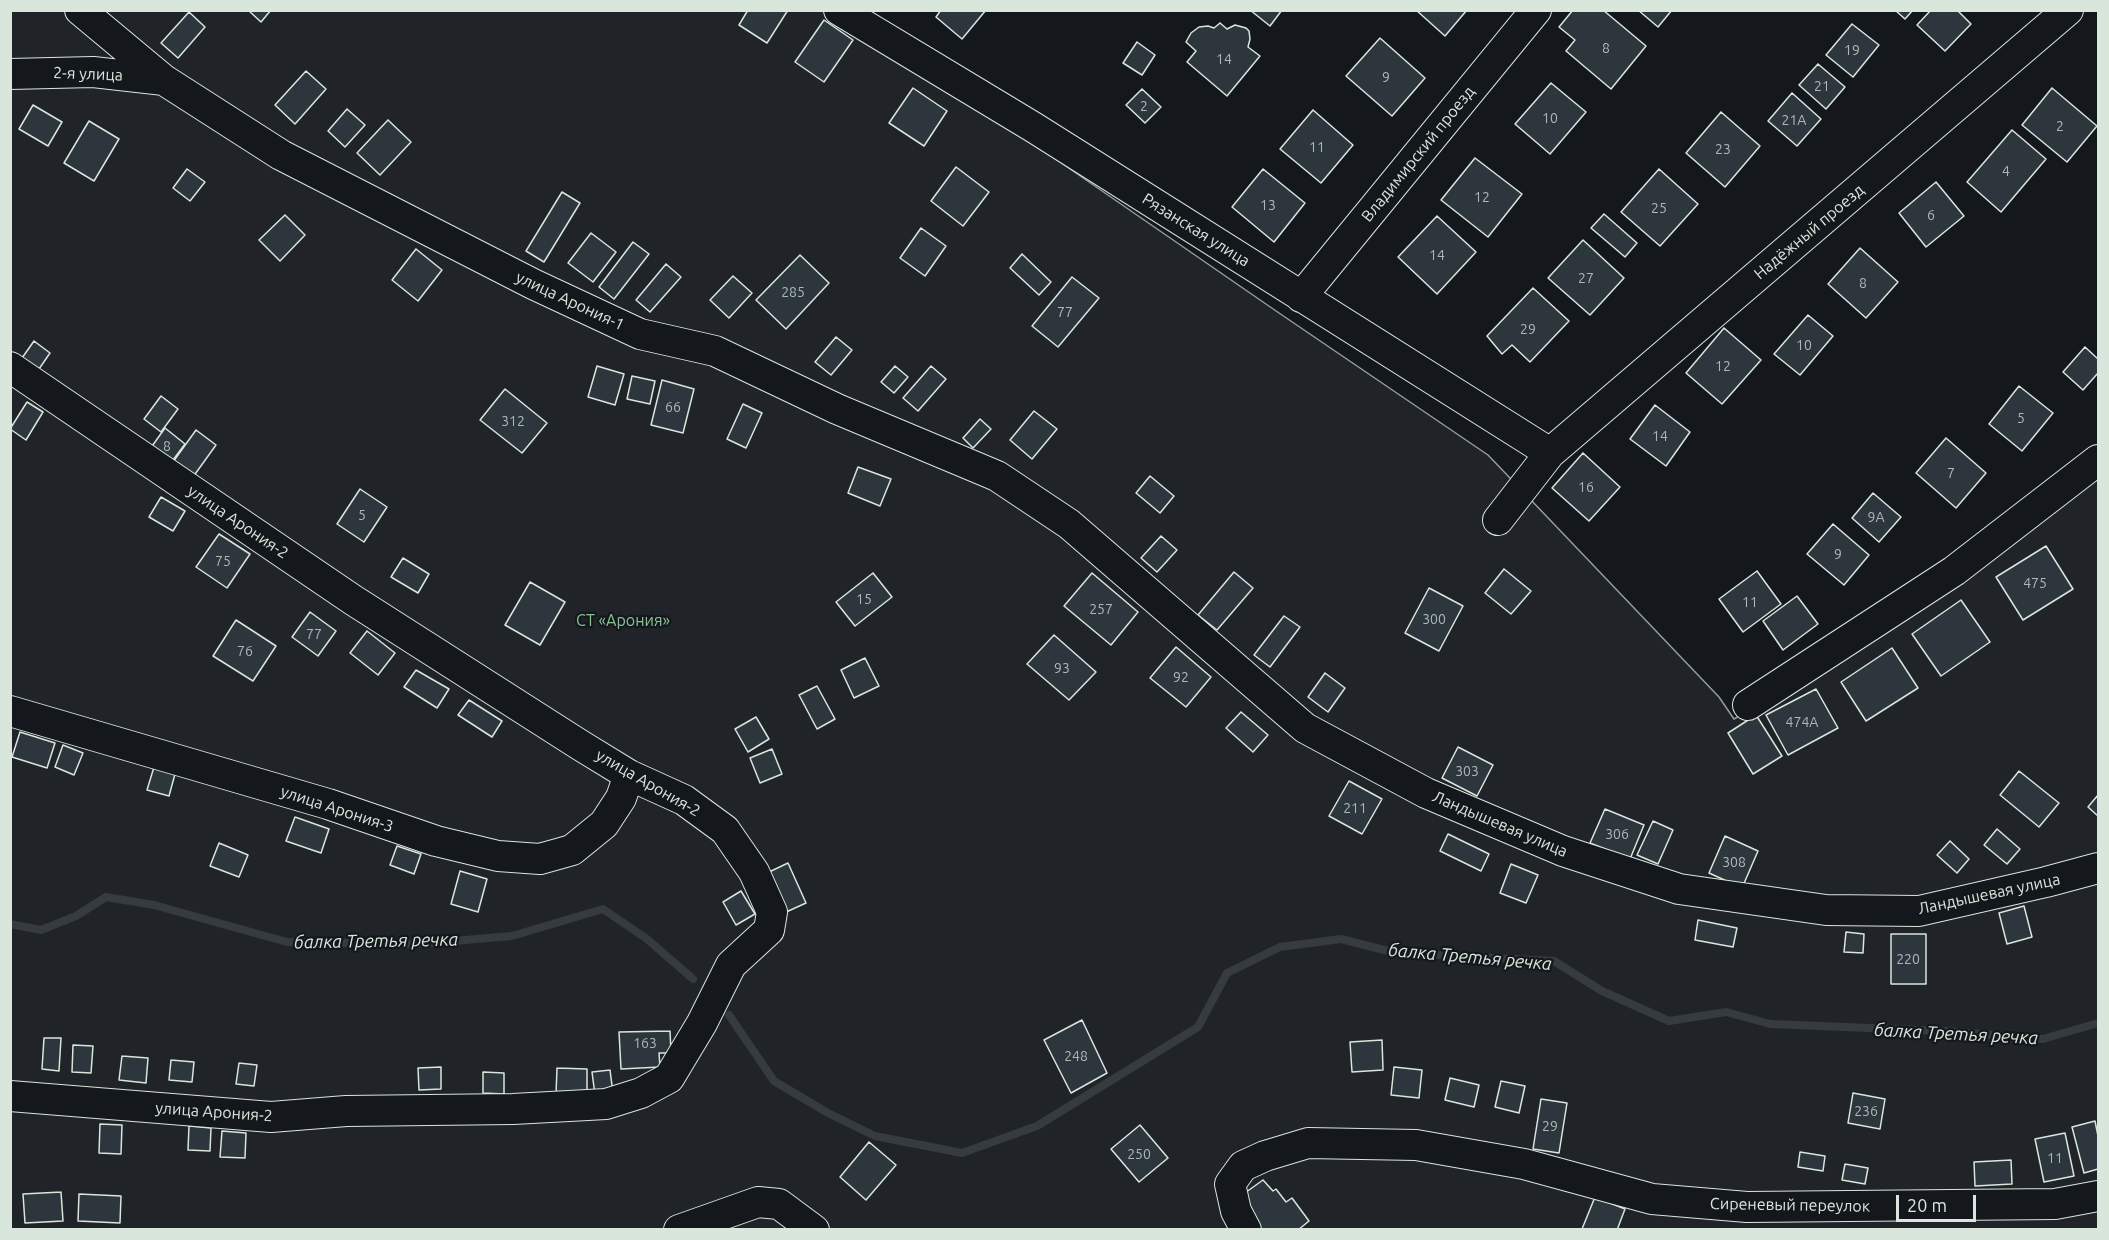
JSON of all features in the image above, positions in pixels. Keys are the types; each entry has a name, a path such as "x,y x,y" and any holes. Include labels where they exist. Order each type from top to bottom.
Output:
{"street":[{"path":"80,10 164,80"},
{"name":"Рязанская улица","path":"840,10 1033,128 1550,453"},
{"name":"Владимирский проезд","path":"1301,297 1536,10"},
{"name":"Надёжный проезд","path":"1498,520 1550,453 2068,10"},
{"name":"2-я улица","path":"10,74 93,72 164,80"},
{"name":"улица Арония-1","path":"164,80 281,155 533,284 640,334 715,351 837,409 997,476"},
{"name":"улица Арония-2","path":"10,367 352,600 630,775 684,800 725,830 754,872 772,912 769,930 731,965 702,1023 669,1078 641,1093 606,1104 513,1109 346,1110 272,1117 10,1096"},
{"path":"1748,705 1954,571 2098,460"},
{"name":"Ландышевая улица","path":"997,476 1069,524 1305,728 1426,793 1563,851 1679,889 1826,910 1919,911 2098,868"},
{"name":"улица Арония-3","path":"10,711 328,804 436,841 498,856 540,860 572,850 604,824 621,798 630,775"},
{"name":"Сиреневый переулок","path":"1246,1230 1236,1211 1230,1184 1236,1175 1243,1166 1265,1156 1308,1143 1416,1145 1524,1164 1652,1199 1747,1207 2055,1204 2098,1196"},
{"path":"679,1230 758,1202 779,1204 814,1230"}],"green space":[{"name":"СТ «Арония»","path":"10,11 841,11 1488,455 1719,697 1734,719 1910,616 2098,474 2098,1229 11,1229"}],"building":[{"path":"248,10 271,10 261,22"},
{"path":"748,10 788,10 767,43 739,25"},
{"path":"941,10 986,10 962,39 936,17"},
{"path":"1250,10 1282,10 1270,26"},
{"path":"1416,10 1467,10 1445,36"},
{"path":"1573,10 1603,10 1646,46 1611,89 1566,51 1575,40 1559,27"},
{"path":"1638,10 1672,10 1658,27"},
{"path":"1895,10 1913,10 1905,19"},
{"path":"1931,10 1957,10 1971,24 1945,51 1917,25"},
{"path":"189,12 205,27 178,58 161,43"},
{"path":"824,20 853,40 824,82 795,62"},
{"path":"1220,23 1227,29 1235,25 1246,28 1250,39 1248,47 1260,56 1227,96 1187,62 1196,51 1186,42 1191,33 1199,27 1214,28"},
{"path":"1852,24 1879,45 1853,77 1826,55"},
{"path":"1380,38 1425,78 1392,116 1346,76"},
{"path":"1137,42 1155,55 1142,75 1123,63"},
{"path":"1818,64 1845,87 1826,109 1799,85"},
{"path":"306,71 326,89 295,124 275,105"},
{"path":"1551,83 1586,112 1550,154 1515,124"},
{"path":"913,88 947,111 924,146 889,123"},
{"path":"2052,88 2097,126 2067,162 2022,125"},
{"path":"1142,89 1161,107 1145,123 1126,105"},
{"path":"1792,93 1821,119 1797,146 1768,121"},
{"path":"33,105 62,122 48,146 19,129"},
{"path":"347,109 365,125 345,147 328,131"},
{"path":"1313,110 1353,145 1321,183 1280,149"},
{"path":"1721,112 1760,146 1725,187 1686,153"},
{"path":"388,120 411,142 380,175 357,153"},
{"path":"89,121 119,139 94,181 64,163"},
{"path":"2012,130 2046,159 2001,212 1967,182"},
{"path":"1475,158 1522,194 1488,237 1441,200"},
{"path":"956,167 989,192 963,226 931,201"},
{"path":"187,169 205,182 190,201 173,188"},
{"path":"1263,169 1305,203 1274,242 1232,207"},
{"path":"1659,169 1698,204 1660,246 1621,212"},
{"path":"1936,182 1964,216 1926,247 1899,213"},
{"path":"562,192 580,203 544,262 526,251"},
{"path":"1604,214 1637,243 1625,257 1591,228"},
{"path":"285,215 305,235 280,261 259,240"},
{"path":"1437,216 1476,252 1437,294 1398,257"},
{"path":"921,228 946,246 925,276 900,258"},
{"path":"591,233 616,252 593,282 568,263"},
{"path":"1583,240 1624,278 1590,315 1548,278"},
{"path":"633,242 649,254 614,299 599,287"},
{"path":"1860,248 1898,282 1866,318 1828,284"},
{"path":"416,249 442,270 418,301 392,280"},
{"path":"1022,254 1051,282 1039,295 1010,268"},
{"path":"800,255 829,283 786,329 756,300"},
{"path":"666,264 681,277 650,312 636,300"},
{"path":"733,276 752,293 729,318 710,300"},
{"path":"1072,277 1099,298 1058,347 1032,326"},
{"path":"1533,288 1569,321 1530,362 1512,345 1502,354 1487,336"},
{"path":"1808,315 1833,336 1800,375 1774,354"},
{"path":"1724,328 1761,360 1722,404 1686,373"},
{"path":"836,337 852,350 831,375 815,362"},
{"path":"34,341 50,353 39,369 22,358"},
{"path":"2085,347 2098,359 2098,373 2083,390 2063,372"},
{"path":"597,366 624,374 615,405 588,397"},
{"path":"895,366 908,377 894,393 881,382"},
{"path":"931,366 946,379 918,411 903,398"},
{"path":"632,376 655,381 650,404 627,399"},
{"path":"662,380 694,389 683,433 651,425"},
{"path":"2019,386 2053,413 2022,451 1989,424"},
{"path":"505,389 547,423 522,453 480,420"},
{"path":"161,396 178,409 161,432 144,419"},
{"path":"27,402 43,412 26,440 10,429"},
{"path":"743,404 762,413 746,448 727,439"},
{"path":"1655,405 1690,432 1666,466 1630,439"},
{"path":"1034,411 1057,429 1032,459 1010,440"},
{"path":"980,419 991,429 973,448 963,438"},
{"path":"165,428 185,444 170,464 150,449"},
{"path":"196,430 216,445 193,477 173,462"},
{"path":"1946,438 1986,473 1956,508 1916,473"},
{"path":"1583,453 1620,487 1589,521 1552,488"},
{"path":"858,467 891,479 880,506 848,493"},
{"path":"1150,476 1174,496 1160,513 1136,493"},
{"path":"360,489 387,507 364,542 337,524"},
{"path":"1873,493 1901,517 1879,542 1852,518"},
{"path":"161,497 185,511 173,531 149,517"},
{"path":"1833,524 1869,555 1844,585 1807,554"},
{"path":"219,534 250,554 227,588 196,567"},
{"path":"1161,536 1177,550 1157,572 1141,558"},
{"path":"2046,546 2073,589 2023,620 1996,577"},
{"path":"403,558 429,574 418,593 391,577"},
{"path":"1504,569 1531,591 1511,614 1485,593"},
{"path":"1757,571 1781,604 1743,632 1719,599"},
{"path":"1234,572 1253,588 1217,630 1198,615"},
{"path":"873,573 892,597 855,626 836,602"},
{"path":"1092,573 1138,612 1111,645 1064,606"},
{"path":"530,582 565,602 540,645 505,625"},
{"path":"1429,588 1463,606 1439,651 1405,633"},
{"path":"1797,596 1818,624 1783,650 1763,621"},
{"path":"1961,600 1990,642 1941,676 1912,634"},
{"path":"310,612 336,631 318,656 292,637"},
{"path":"1284,616 1300,627 1270,667 1254,655"},
{"path":"236,620 276,646 253,681 213,656"},
{"path":"367,631 395,653 378,675 350,653"},
{"path":"1054,635 1096,672 1069,700 1027,664"},
{"path":"1176,647 1211,677 1186,707 1150,678"},
{"path":"1892,648 1918,688 1866,721 1841,682"},
{"path":"865,658 879,686 854,698 841,670"},
{"path":"416,670 449,689 437,708 404,687"},
{"path":"1325,673 1345,688 1328,712 1308,697"},
{"path":"817,686 835,719 817,729 799,695"},
{"path":"1816,689 1838,728 1788,755 1766,715"},
{"path":"469,700 502,721 492,737 458,715"},
{"path":"1241,712 1268,735 1253,752 1226,728"},
{"path":"1756,715 1782,756 1753,774 1728,733"},
{"path":"756,717 769,739 748,752 735,729"},
{"path":"20,732 55,743 47,768 12,757"},
{"path":"63,745 83,753 74,775 55,767"},
{"path":"1458,747 1493,765 1477,796 1442,778"},
{"path":"772,749 782,774 760,783 750,758"},
{"path":"154,767 175,774 169,796 147,790"},
{"path":"2019,771 2059,803 2039,827 2000,795"},
{"path":"1349,781 1382,799 1362,834 1329,816"},
{"path":"2098,795 2098,816 2088,807"},
{"path":"1605,809 1644,825 1630,859 1590,843"},
{"path":"295,817 329,829 321,853 286,841"},
{"path":"1653,821 1673,830 1658,864 1637,855"},
{"path":"1997,829 2020,849 2007,864 1984,845"},
{"path":"1448,834 1489,854 1481,871 1440,851"},
{"path":"1725,836 1758,851 1742,888 1709,873"},
{"path":"1950,841 1969,859 1957,873 1937,855"},
{"path":"219,843 248,855 239,877 210,866"},
{"path":"397,846 421,854 414,874 390,865"},
{"path":"788,863 806,903 784,913 767,873"},
{"path":"1511,864 1538,875 1526,903 1500,893"},
{"path":"460,871 487,879 478,912 451,904"},
{"path":"741,891 755,914 736,925 723,902"},
{"path":"2024,906 2032,937 2007,944 1999,913"},
{"path":"1698,920 1737,928 1733,947 1695,940"},
{"path":"1846,932 1864,934 1863,953 1844,952"},
{"path":"1891,934 1926,934 1926,984 1891,984"},
{"path":"1082,1020 1107,1073 1071,1093 1044,1040"},
{"path":"670,1031 671,1053 659,1053 660,1067 621,1069 619,1032"},
{"path":"44,1038 61,1038 59,1071 42,1069"},
{"path":"1382,1040 1383,1070 1352,1072 1350,1042"},
{"path":"73,1045 93,1046 91,1073 72,1072"},
{"path":"122,1056 148,1058 146,1083 119,1080"},
{"path":"171,1060 194,1062 192,1082 169,1080"},
{"path":"239,1063 257,1065 254,1086 236,1084"},
{"path":"441,1067 441,1089 419,1090 418,1068"},
{"path":"1394,1067 1422,1070 1419,1098 1391,1095"},
{"path":"557,1068 587,1069 587,1095 556,1094"},
{"path":"610,1070 613,1093 595,1095 592,1072"},
{"path":"483,1072 504,1073 504,1094 483,1093"},
{"path":"1450,1078 1479,1085 1474,1107 1445,1100"},
{"path":"1501,1081 1525,1086 1519,1113 1495,1107"},
{"path":"1853,1093 1885,1099 1880,1129 1848,1123"},
{"path":"1541,1099 1567,1103 1559,1153 1533,1149"},
{"path":"2095,1121 2098,1136 2098,1169 2084,1173 2072,1127"},
{"path":"100,1124 122,1125 121,1154 99,1153"},
{"path":"1140,1125 1168,1158 1139,1182 1111,1149"},
{"path":"189,1126 211,1128 210,1151 188,1150"},
{"path":"222,1131 246,1133 245,1158 220,1157"},
{"path":"2065,1133 2074,1176 2044,1182 2035,1139"},
{"path":"869,1142 896,1165 866,1200 840,1177"},
{"path":"1800,1152 1825,1156 1823,1171 1798,1167"},
{"path":"2011,1160 2012,1184 1975,1186 1974,1162"},
{"path":"1845,1164 1868,1168 1865,1184 1842,1180"},
{"path":"1263,1180 1273,1191 1276,1189 1286,1202 1292,1198 1309,1221 1298,1230 1260,1230 1246,1211 1251,1208 1242,1195"},
{"path":"61,1192 63,1221 25,1223 23,1194"},
{"path":"79,1194 121,1196 120,1223 78,1221"},
{"path":"1595,1197 1625,1209 1617,1230 1582,1229"}],"waterway":[{"name":"балка Третья речка","path":"10,924 41,930 76,916 106,897 154,905 287,942 418,944 512,936 603,909 647,939 693,979"},
{"name":"балка Третья речка","path":"729,1015 774,1081 828,1113 875,1136 962,1153 1037,1126 1198,1027 1227,973 1280,947 1341,939 1396,953 1554,961 1602,991 1669,1021 1726,1012 1770,1024 1945,1031 2043,1039 2098,1023"}]}
